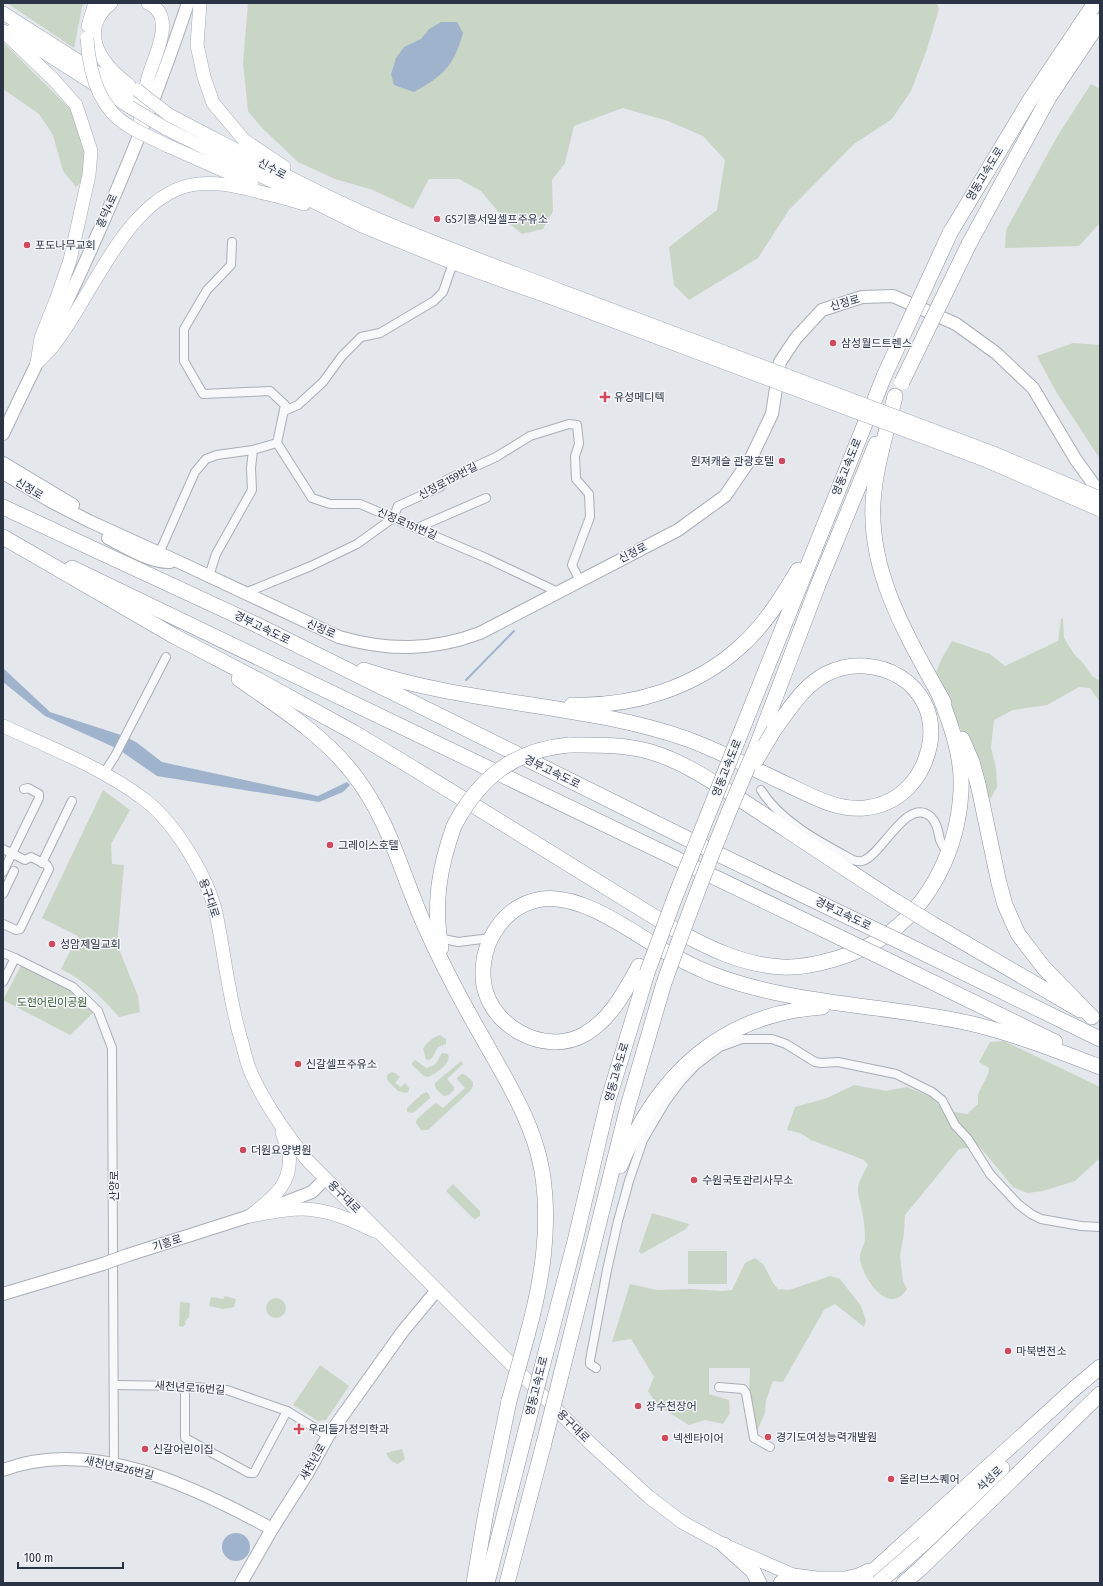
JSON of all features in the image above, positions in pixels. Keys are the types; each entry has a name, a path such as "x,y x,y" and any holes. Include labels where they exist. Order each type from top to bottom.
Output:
{"highway":[{"name":"영동고속도로","path":"487,1583 575,1241 608,1101 643,970 675,897 885,374 950,233 1030,100 1095,3"},
{"name":"영동고속도로","path":"507,1583 544,1443 597,1223 628,1106 664,983 693,902 756,748 818,585 902,382 969,244 1049,97 1100,21"},
{"path":"896,396 882,448 874,494 872,523 874,543 883,580 897,615 954,721 972,762 984,810 999,883 1005,905 1018,934 1044,968 1096,1019"},
{"name":"경부고속도로","path":"3,507 255,624 720,855 1100,1039"},
{"path":"506,701 586,706 612,703 656,694 679,686 704,673 724,661 755,632 774,608 823,527"},
{"path":"3,536 174,636 210,659 308,728 324,741 354,774 384,821 424,923 454,987"},
{"name":"경부고속도로","path":"3,536 1100,1063"},
{"path":"174,636 353,732 700,944 742,960 782,967 819,964 844,956 883,938 918,905 935,883 955,834 959,816 961,790 961,768 957,746 939,694"},
{"path":"297,645 349,666 388,678 464,694 625,722 660,730 702,745 825,802 847,807 867,808 887,802 904,792 918,777 926,759 930,739 928,714 921,699 911,686 904,680 888,671 878,667 858,665 836,670 817,679 800,695 774,730 737,792"},
{"path":"474,1583 486,1512 509,1401 541,1277 547,1222 542,1169 529,1126 519,1103 454,987 445,968 439,938 437,915 439,879 442,864 454,826 463,809 485,783 504,767 523,756 537,750 569,745 608,745 628,747 671,759 706,778 934,926 1096,1019"},
{"path":"643,970 606,1017 592,1030 583,1036 564,1041 538,1040 520,1033 504,1023 493,1009 484,988 483,966 484,956 490,938 498,925 508,914 523,905 541,900 568,901 595,910 688,964 728,980 774,992 963,1022 1048,1048 1100,1067"},
{"path":"597,1223 626,1150 639,1125 668,1083 698,1053 715,1041 738,1029 777,1013 799,1009 860,1006"},
{"path":"860,1583 1100,1367"},
{"name":"석성로","path":"891,1583 1100,1372"},
{"path":"904,1583 1099,1394"},
{"name":"석성로","path":"878,1583 926,1546 1099,1394"},
{"path":"906,1542 903,1554 907,1565 910,1570 921,1568"},
{"path":"724,1545 753,1571 759,1583"},
{"path":"787,1579 845,1579 871,1571 884,1562"},
{"path":"916,1583 921,1568"}],"main road":[{"path":"95,3 88,24 87,38 88,55 93,78 100,95 107,105 126,124 166,145 226,173 362,226"},
{"path":"111,3 102,11 96,23 94,39 100,55 106,64 121,79 134,98"},
{"path":"139,136 140,110 148,76 161,41 163,28 159,14 152,5 148,3"},
{"path":"200,3 197,45 204,77 213,103 244,140 282,166 304,186"},
{"name":"신수로","path":"3,13 134,98 165,128 362,226 455,257 558,295"},
{"name":"신수로","path":"3,26 134,98 304,186 455,257"},
{"path":"3,31 54,80 76,105 91,151 89,175 70,260 41,338 37,364"},
{"path":"37,364 54,345 117,246 141,214 159,200 172,192 191,185 222,183 298,202"},
{"path":"558,295 991,452 1100,498"},
{"path":"558,295 987,461 1100,510"},
{"name":"용구대로","path":"3,726 104,773 145,800 167,821 183,842 202,877 215,912 235,1022 251,1075 280,1126 308,1161 590,1443 649,1497 682,1522 787,1579 814,1583"},
{"path":"250,1216 275,1195 286,1181 289,1169 289,1154 280,1126"},
{"path":"250,1216 301,1209 317,1210 362,1225 382,1235"}],"street":[{"name":"흥덕4로","path":"3,434 82,268 139,136 188,3"},
{"path":"161,548 195,472 206,459 217,455 253,450 277,443 285,405 270,391 203,394 184,361 184,329 207,290 231,265 232,242"},
{"path":"284,411 298,406 323,382 342,356 361,337 380,333 434,301 443,292 455,257"},
{"name":"신정로","path":"3,473 88,521 339,637 364,644 388,647 443,644 463,640 480,633 678,530 725,496 751,458 772,414 780,362 792,344 822,310 862,297 893,296 956,324 996,353 1033,388 1076,460 1100,493"},
{"name":"신정로159번길","path":"245,593 311,566 357,544 393,518 398,506 440,488 446,480 496,457 530,436 569,424 577,425 579,444 575,456 576,479 589,494 590,517 572,565 580,581"},
{"name":"신정로151번길","path":"277,443 312,498 330,504 360,504 417,528 558,592"},
{"path":"209,576 216,554 252,490 251,468 253,450"},
{"path":"3,463 89,514 161,548 179,562"},
{"path":"3,482 64,516 149,558 162,563 179,562"},
{"path":"417,528 486,498"},
{"path":"104,773 116,756 125,735 166,657"},
{"path":"3,872 39,798 39,794 28,788 24,789"},
{"path":"761,790 768,802 783,816 853,860 858,861 866,859 881,845 903,820 913,814 920,813 931,817 936,823 940,840 948,854"},
{"path":"42,863 72,800"},
{"path":"3,849 25,860 31,857 48,865 49,869 20,929 16,930 3,924"},
{"path":"3,894 14,871"},
{"path":"439,938 458,942 490,938"},
{"name":"산양로","path":"3,952 73,987 98,1010 112,1048 114,1464"},
{"path":"3,982 15,958"},
{"path":"596,1368 590,1364 590,1360 607,1270 629,1181 644,1140 666,1101 696,1065 720,1047 742,1039 772,1039 786,1044 815,1062 822,1064 838,1062 896,1074 932,1092 942,1100 955,1125 968,1139 990,1174 1018,1204 1031,1214 1041,1219 1081,1226 1100,1227"},
{"name":"기흥로","path":"3,1294 103,1264 250,1216 312,1192 326,1179"},
{"name":"새천년로","path":"241,1583 272,1529 307,1474 328,1436 403,1331 437,1290"},
{"path":"1075,1388 1100,1364"},
{"name":"새천년로16번길","path":"114,1385 185,1386 227,1390 287,1411 328,1436"},
{"path":"185,1386 185,1438 248,1473 254,1473 287,1411"},
{"path":"718,1387 743,1389 746,1393 754,1438 770,1447"},
{"name":"새천년로26번길","path":"3,1470 21,1464 49,1459 77,1458 114,1464 146,1472 219,1500 272,1529"}],"green space":[{"path":"7,3 84,3 74,48"},
{"path":"248,3 937,3 939,9 927,49 911,91 892,119 854,144 789,210 758,258 689,300 674,285 669,247 717,210 725,160 703,136 668,121 623,108 574,126 565,163 552,180 553,211 543,229 522,234 506,221 481,191 459,179 429,179 413,209 373,190 335,179 298,162 261,127 248,111 243,63"},
{"path":"3,42 69,108 84,135 87,159 84,179 76,187 63,171 53,135 39,114 3,89"},
{"path":"1091,84 1100,89 1100,223 1079,246 1005,248 1006,230 1058,135"},
{"path":"1073,343 1100,345 1100,459 1055,390 1037,356"},
{"path":"1063,618 1064,638 1074,654 1083,663 1092,676 1100,681 1100,702 1090,688 1079,687 1047,705 1013,710 994,720 991,748 996,768 997,787 991,798 984,796 965,738 935,675 942,658 952,641 990,654 1005,666 1058,641 1061,619"},
{"path":"103,790 130,810 111,844 112,864 124,865 117,944 138,996 140,1012 119,1017 93,990 61,969 78,936 42,918"},
{"name":"도현어린이공원","path":"22,964 72,990 95,1011 70,1035 3,1000"},
{"path":"440,1035 446,1039 446,1044 438,1047 432,1058 429,1060 426,1059 423,1049 424,1047 432,1039"},
{"path":"1004,1041 1100,1087 1100,1158 1075,1181 1043,1191 1027,1193 1013,1187 979,1146 959,1149 905,1215 900,1256 903,1281 907,1289 900,1297 892,1299 885,1297 871,1285 862,1267 860,1259 865,1236 858,1187 868,1165 864,1160 811,1140 800,1133 787,1130 795,1107 827,1098 854,1085 886,1091 907,1087 931,1097 943,1110 967,1114 978,1104 978,1094 988,1074 989,1068 979,1062 990,1042"},
{"path":"442,1053 448,1054 449,1058 446,1065 428,1077 424,1076 412,1065 415,1060 426,1068 433,1066 437,1063"},
{"path":"461,1061 463,1064 447,1079 454,1087 454,1090 449,1095 444,1096 436,1089 435,1083"},
{"path":"391,1072 400,1077 395,1083 401,1087 405,1083 409,1088 409,1091 406,1093 398,1091 387,1080 387,1075"},
{"path":"462,1074 466,1075 473,1082 471,1090 428,1130 421,1130 416,1123 417,1119 436,1103 443,1108 465,1088 457,1079"},
{"path":"426,1092 429,1094 430,1098 413,1113 407,1112 407,1108"},
{"path":"453,1184 480,1211 480,1216 475,1219 473,1218 446,1191"},
{"path":"652,1213 689,1224 686,1229 641,1254 639,1251"},
{"path":"688,1251 727,1251 727,1284 688,1284"},
{"path":"755,1258 764,1265 773,1283 778,1289 789,1290 830,1276 840,1279 861,1306 866,1320 864,1327 835,1304 824,1310 783,1382 773,1381 766,1400 765,1413 757,1431 749,1394 750,1368 709,1368 709,1394 729,1400 730,1413 723,1424 705,1420 689,1425 658,1406 648,1391 654,1377 631,1339 612,1342 630,1284 657,1290 732,1290 745,1263"},
{"path":"225,1296 236,1299 234,1307 223,1309 209,1306 211,1297 223,1299"},
{"path":"276,1298 283,1301 286,1308 283,1315 276,1318 269,1315 266,1308 269,1301"},
{"path":"180,1302 190,1303 189,1317 183,1327 179,1326"},
{"path":"320,1365 349,1386 326,1420 318,1421 293,1405"},
{"path":"402,1449 405,1459 398,1464 390,1460 386,1453"}],"water":[{"path":"441,22 457,22 463,33 456,54 446,69 433,81 414,92 394,85 391,74 396,58 404,47 421,39 429,29"},
{"path":"3,668 50,712 124,736 136,742 162,762 318,796 347,782 350,785 343,792 319,802 157,776 118,749 45,716 3,682"},
{"path":"236,1533 246,1537 250,1547 246,1557 236,1561 226,1557 222,1547 226,1537"}],"waterway":[{"path":"466,680 514,631"}],"place":[{"name":"GS기흥서일셀프주유소","path":"437,219"},
{"name":"포도나무교회","path":"27,245"},
{"name":"삼성월드트렌스","path":"833,343"},
{"name":"유성메디텍","path":"605,397"},
{"name":"윈져캐슬 관광호텔","path":"782,461"},
{"name":"그레이스호텔","path":"330,845"},
{"name":"성암제일교회","path":"52,944"},
{"name":"신갈셀프주유소","path":"298,1064"},
{"name":"더원요양병원","path":"243,1150"},
{"name":"수원국토관리사무소","path":"694,1180"},
{"name":"마북변전소","path":"1008,1351"},
{"name":"장수천장어","path":"638,1406"},
{"name":"우리들가정의학과","path":"299,1429"},
{"name":"경기도여성능력개발원","path":"768,1437"},
{"name":"넥센타이어","path":"665,1438"},
{"name":"신갈어린이집","path":"145,1449"},
{"name":"올리브스퀘어","path":"891,1479"}]}
